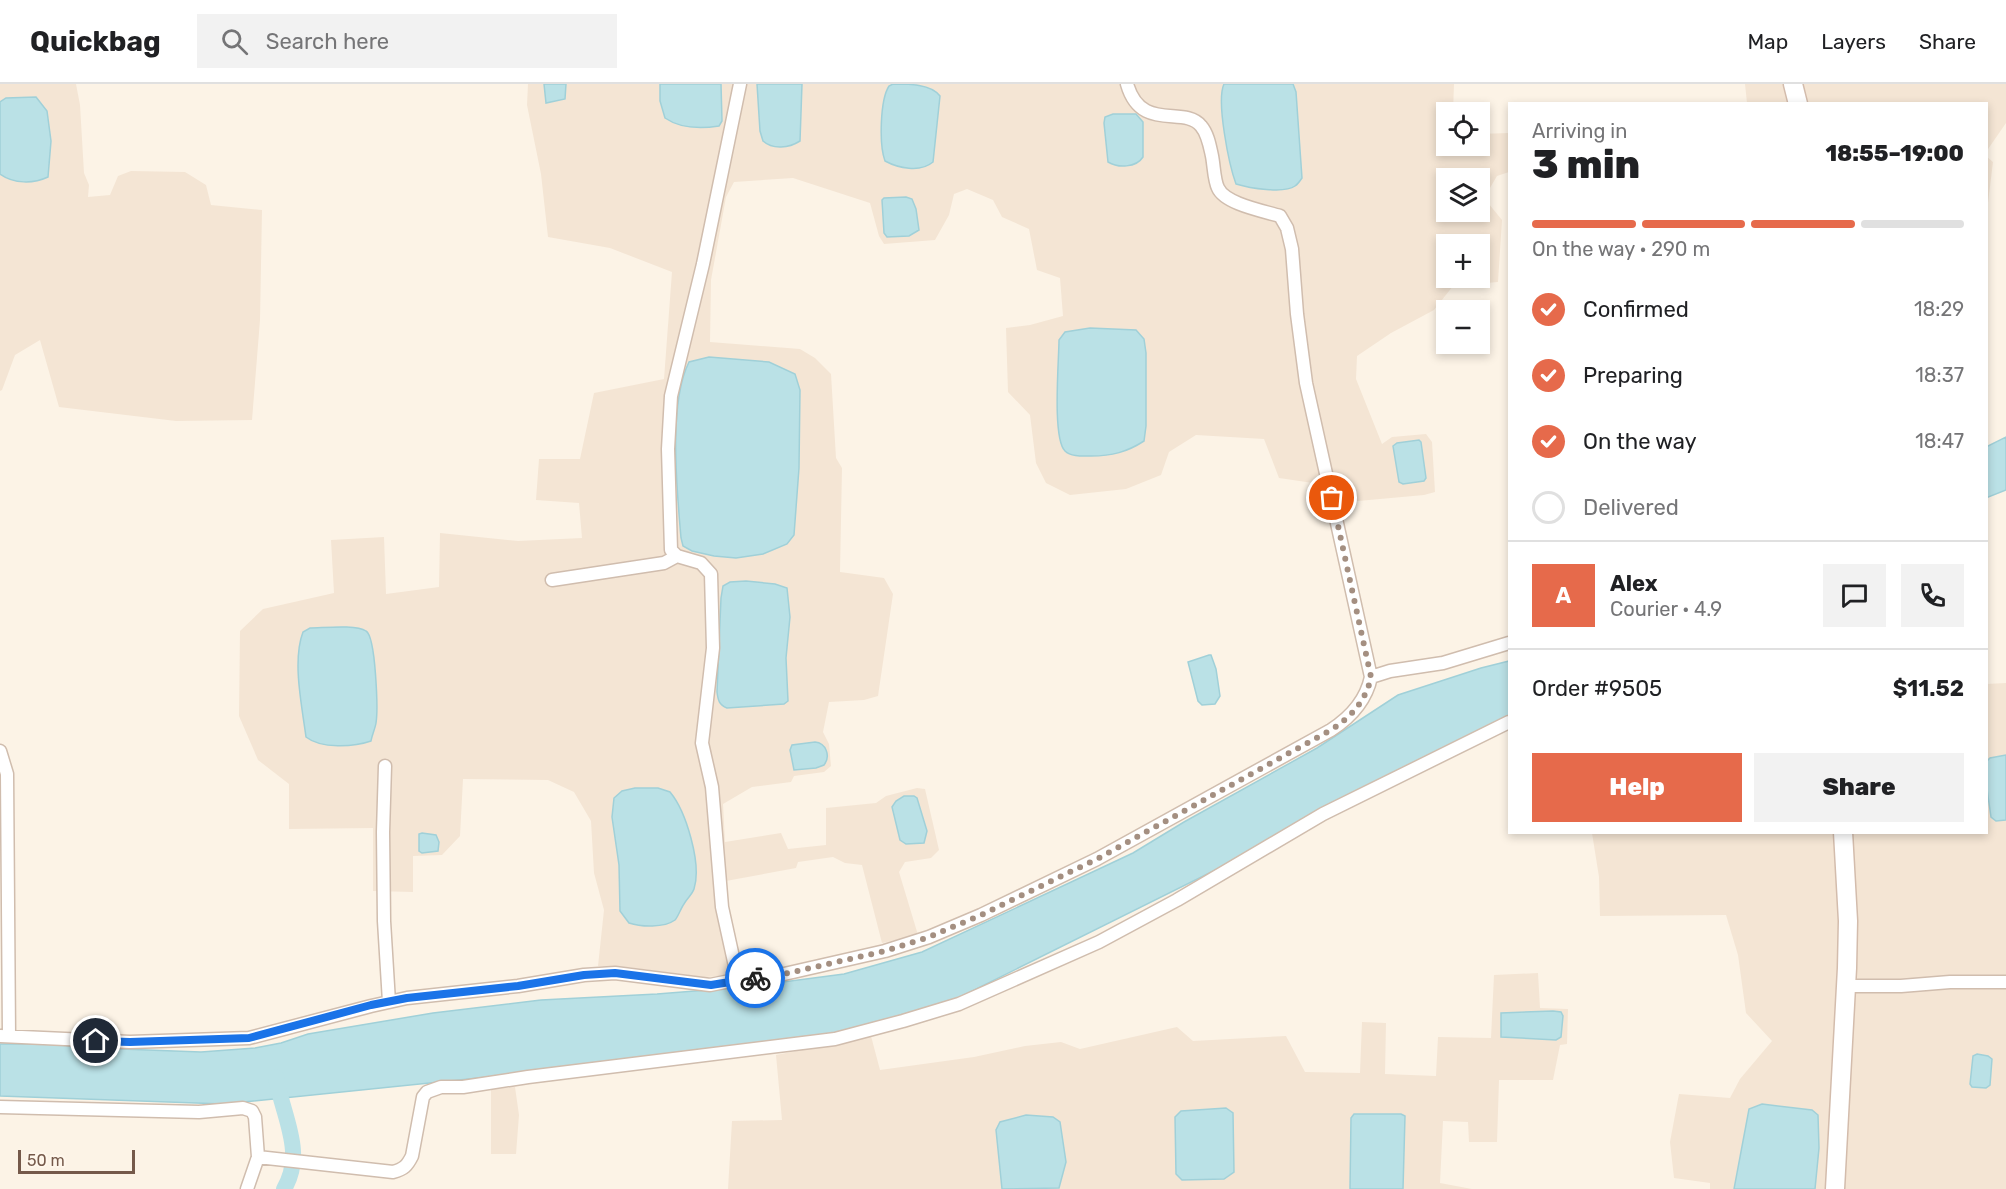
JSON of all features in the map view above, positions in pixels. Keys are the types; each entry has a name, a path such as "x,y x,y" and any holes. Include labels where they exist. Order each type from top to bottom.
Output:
{"street":[{"path":"738,980 722,907 712,787 702,743 713,648 711,574 701,563 677,556 671,550 668,449 671,396 703,264 740,84"},
{"path":"0,751 7,774 5,1036 130,1042 249,1038 389,1002 518,986 584,975 615,973 711,985 745,978 771,977 885,951 929,937 1061,877 1331,730 1348,718 1361,702 1369,690 1371,677 1306,383 1292,249 1287,228 1280,216 1228,200 1218,189 1207,137 1200,124 1188,119 1162,116 1144,110 1131,99 1127,84"},
{"path":"1793,84 1798,102"},
{"path":"552,580 664,563 677,556"},
{"path":"1371,677 1390,671 1443,663 1508,643"},
{"path":"264,1158 384,1172 402,1170 408,1165 412,1156 423,1097 428,1092 441,1087 482,1085 528,1077 835,1039 903,1022 959,1004 1099,942 1177,900 1323,814 1508,722"},
{"path":"385,766 384,921 389,1002"},
{"path":"1835,1189 1847,986 1848,921 1843,834"},
{"path":"1847,986 2006,982"},
{"path":"0,1107 199,1112 243,1108 252,1111 255,1117 264,1158 247,1189"}],"shaded area":[{"path":"0,84 76,84 80,105 84,173 89,185 88,197 110,195 118,176 131,171 185,172 206,185 211,205 262,210 260,320 252,420 176,421 59,407 40,340 15,355 0,391"},
{"path":"528,84 1454,84 1453,102 1436,102 1436,156 1490,156 1490,134 1508,133 1508,172 1497,176 1490,188 1490,168 1436,168 1436,222 1490,222 1490,205 1502,220 1498,282 1490,283 1490,234 1436,234 1436,288 1451,288 1442,300 1436,300 1434,310 1391,333 1357,356 1356,379 1382,444 1392,437 1426,434 1432,442 1435,492 1347,502 1344,508 1321,511 1313,483 1279,478 1264,439 1196,435 1169,452 1161,475 1126,489 1070,495 1046,483 1036,463 1030,415 1008,392 1006,328 1030,325 1063,316 1060,278 1037,270 1029,229 1002,217 993,200 967,189 954,194 949,215 935,240 884,244 879,236 870,203 793,178 734,182 726,197 711,280 710,342 800,349 815,358 831,374 836,458 842,468 840,572 884,578 893,594 878,696 864,700 829,702 823,732 829,744 831,766 824,772 794,776 791,782 752,787 723,804 725,842 781,833 788,849 826,845 826,808 876,803 886,796 917,788 925,789 939,850 931,858 905,862 899,872 918,935 882,943 862,865 845,863 833,857 798,862 796,868 726,881 730,921 740,972 725,976 704,977 627,967 598,966 604,910 594,873 591,821 574,792 548,780 463,779 460,836 442,855 413,856 413,892 373,891 373,828 289,829 289,784 258,760 239,716 240,631 263,609 334,593 331,540 384,537 386,594 439,587 440,533 518,541 582,538 579,503 536,500 539,459 580,459 594,393 664,379 672,272 610,248 548,237 541,174 527,105"},
{"path":"1745,84 2006,84 2006,123 1988,149 1988,102 1747,102"},
{"path":"1988,158 1993,162 1988,203"},
{"path":"2006,683 2006,1189 1710,1189 1710,1183 1674,1178 1670,1142 1679,1094 1730,1098 1740,1079 1772,1041 1746,1013 1738,955 1726,915 1600,916 1599,877 1592,834 1988,834 1988,684"},
{"path":"1538,973 1540,1008 1568,1009 1567,1044 1560,1045 1553,1080 1499,1080 1497,1142 1469,1142 1468,1122 1443,1121 1440,1183 1472,1189 728,1189 732,1121 782,1120 776,1055 871,1036 880,1070 1061,1042 1080,1049 1177,1027 1193,1041 1286,1036 1305,1072 1360,1073 1362,1022 1386,1023 1385,1074 1436,1076 1438,1037 1491,1038 1494,975"},
{"path":"515,1087 519,1115 516,1154 491,1154 491,1089"}],"water":[{"path":"544,84 566,84 565,99 546,103"},
{"path":"660,84 721,84 722,121 719,126 691,127 671,122 665,118 660,101"},
{"path":"757,84 802,84 800,141 781,147 771,146 763,141 760,131"},
{"path":"893,84 925,87 940,96 933,162 928,165 909,168 885,161 882,144 882,112 886,93 889,86"},
{"path":"1224,84 1293,84 1296,92 1302,178 1295,186 1275,190 1236,184 1222,118"},
{"path":"36,97 47,111 51,141 48,177 30,182 11,180 0,174 0,102 6,98"},
{"path":"1113,114 1136,114 1143,122 1143,157 1140,161 1122,166 1108,162 1104,123 1105,117"},
{"path":"906,197 912,199 916,209 919,230 909,236 887,237 884,233 882,200"},
{"path":"1090,328 1136,330 1144,339 1146,426 1144,441 1132,448 1106,455 1077,456 1065,451 1059,431 1057,398 1059,340 1065,332"},
{"path":"709,357 769,362 795,374 800,390 799,468 794,535 787,544 763,554 736,558 714,556 692,551 683,546 676,472 678,400 689,362"},
{"path":"2006,437 2006,490 1988,497 1988,446"},
{"path":"1419,440 1426,478 1424,481 1403,484 1399,482 1393,446 1397,443"},
{"path":"730,582 775,584 787,588 790,617 786,658 788,701 784,704 727,708 718,700 723,586"},
{"path":"310,628 355,628 366,631 369,636 376,674 377,704 376,723 371,741 338,746 320,744 306,737 298,656 303,632"},
{"path":"1209,655 1216,669 1220,696 1215,704 1202,705 1198,701 1188,662"},
{"path":"1508,661 1508,724 936,1009 780,1047 224,1104 0,1096 0,1044 46,1044 201,1052 255,1048 281,1043 308,1034 433,1013 541,1000 745,987 844,974 922,952 1133,853 1317,748 1398,695"},
{"path":"815,742 825,747 827,758 824,765 794,770 790,750 792,745"},
{"path":"2006,755 2006,820 1996,821 1991,817 1988,796 1988,760"},
{"path":"635,788 658,788 670,792 687,824 694,852 696,878 694,889 675,920 659,926 629,923 620,911 619,865 612,817 614,798 622,791"},
{"path":"904,796 917,798 927,831 924,843 906,844 900,840 892,807"},
{"path":"419,834 436,835 439,842 438,851 422,853 419,851"},
{"path":"1561,1012 1563,1016 1561,1037 1556,1040 1501,1037 1501,1013"},
{"path":"1977,1054 1992,1059 1990,1085 1986,1088 1972,1087 1970,1084 1973,1056"},
{"path":"1762,1104 1812,1110 1818,1115 1819,1148 1815,1189 1734,1189 1749,1109"},
{"path":"1226,1108 1233,1113 1234,1172 1224,1179 1182,1180 1176,1174 1175,1117 1181,1111"},
{"path":"1354,1114 1401,1114 1405,1116 1403,1189 1350,1189 1351,1118"},
{"path":"1026,1115 1053,1117 1060,1122 1066,1162 1059,1188 1002,1189 996,1130 1000,1122"}],"waterway":[{"path":"276,1077 293,1147 293,1161 284,1189"}],"way so far":[{"path":"755,978 771,977 885,951 929,937 981,915 1097,859 1331,730 1348,718 1369,690 1371,677 1332,498"}],"route":[{"path":"96,1041 249,1038 371,1005 407,998 518,986 584,975 615,973 711,985 755,978"}]}
